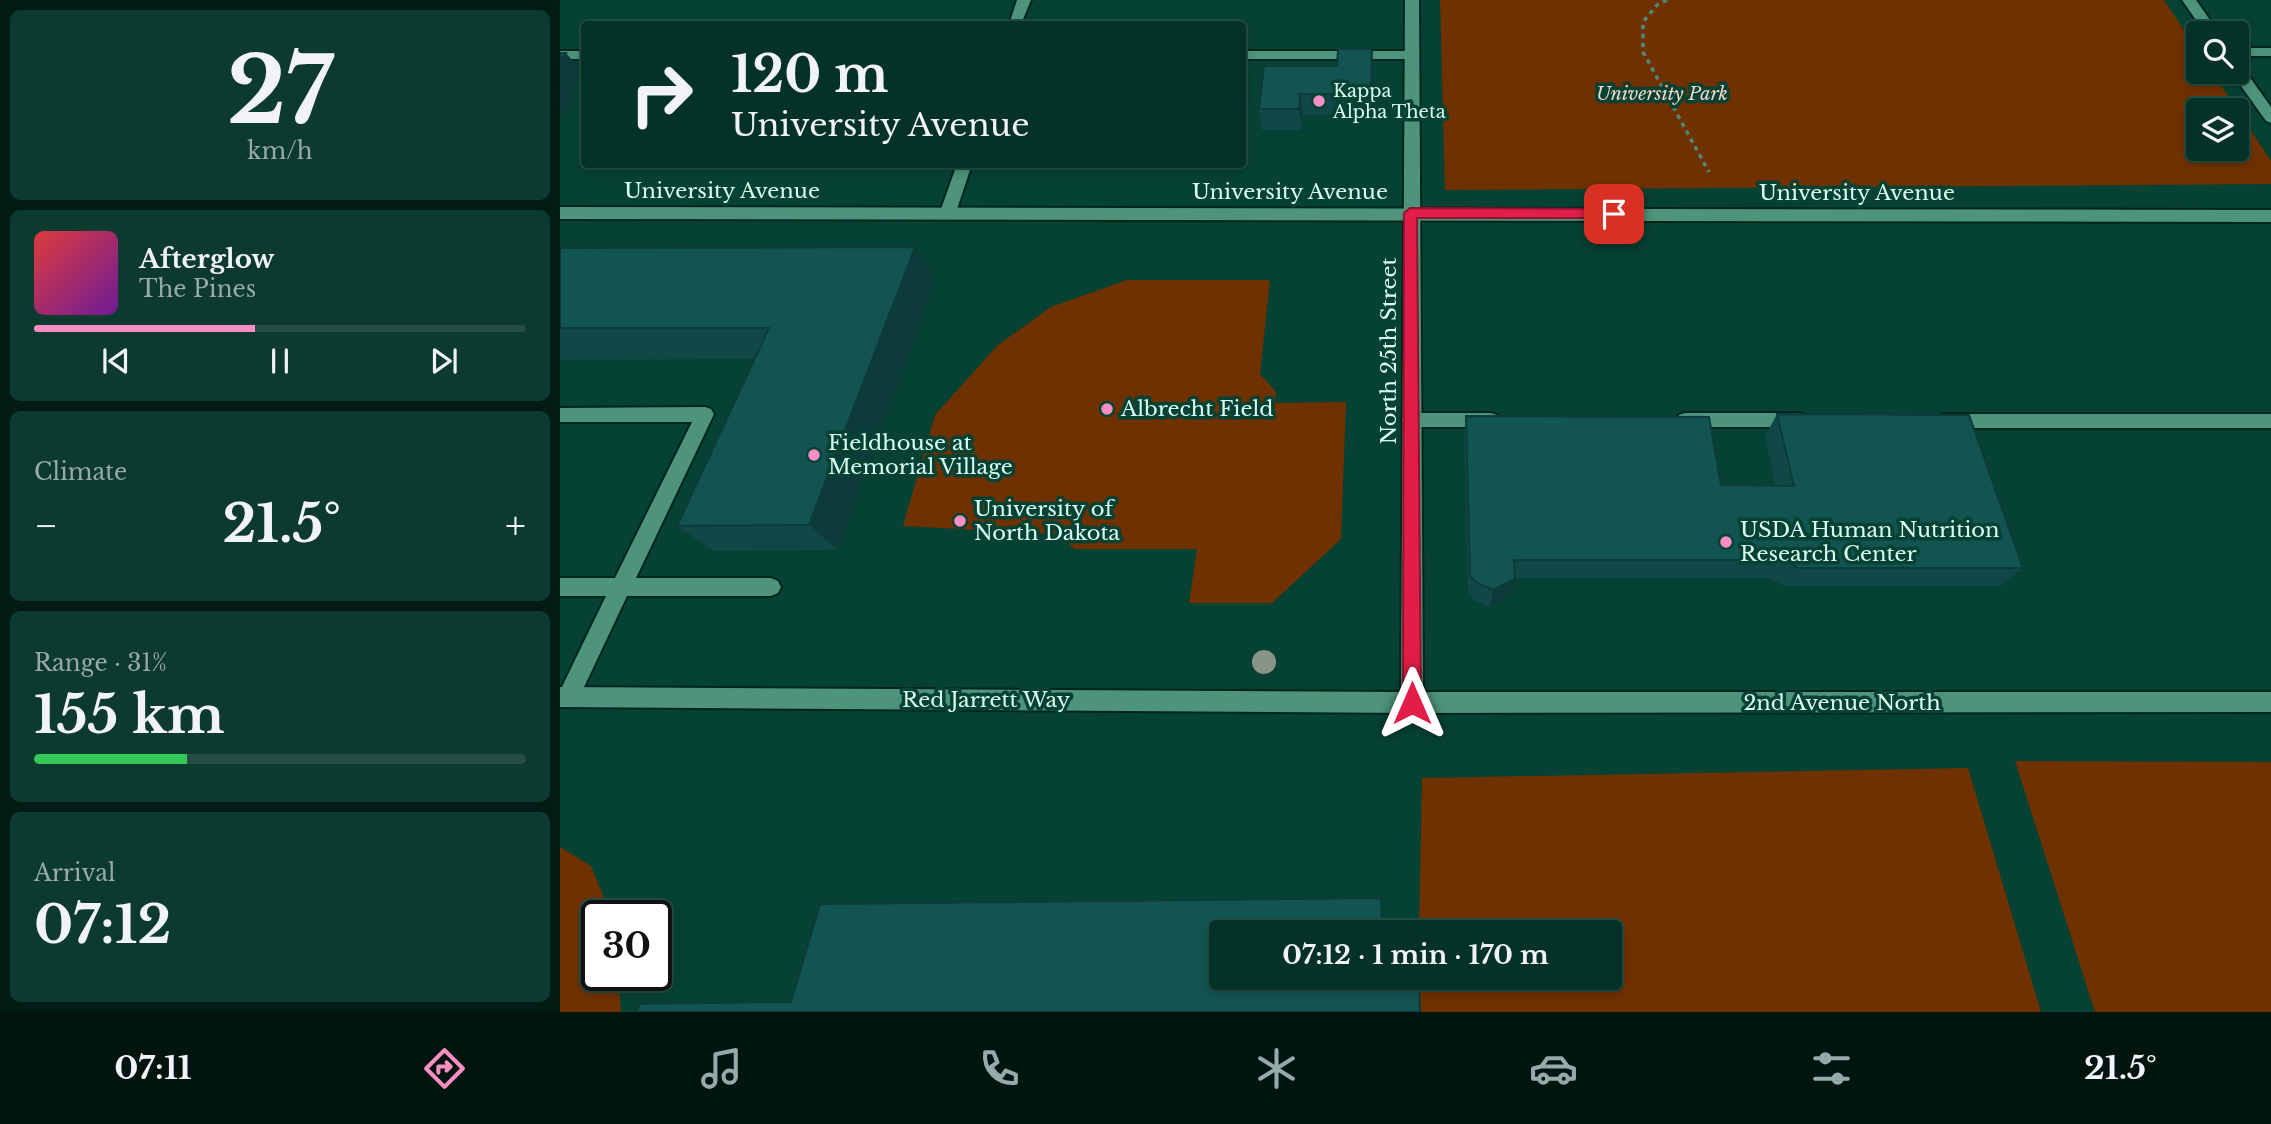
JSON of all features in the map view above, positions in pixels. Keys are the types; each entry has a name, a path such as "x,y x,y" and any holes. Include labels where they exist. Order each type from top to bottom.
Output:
{"street":[{"path":"1016,21 1024,0"},
{"name":"North 25th Street","path":"1412,0 1412,703"},
{"path":"2189,0 2204,21"},
{"path":"2249,52 2271,52"},
{"path":"560,55 581,55"},
{"path":"1246,55 1411,55"},
{"path":"2247,84 2271,118"},
{"path":"948,212 964,168"},
{"name":"University Avenue","path":"560,213 2271,216"},
{"path":"560,415 705,414 564,697"},
{"path":"1411,419 1510,420"},
{"path":"1662,420 1814,420"},
{"path":"1925,421 2271,421"},
{"path":"560,587 771,587"},
{"name":"Red Jarrett Way","path":"564,697 1412,703"},
{"name":"2nd Avenue North","path":"1412,703 2271,702"}],"path":[{"path":"1667,0 1657,5 1643,22 1643,52 1709,172"}],"green space":[{"name":"University Park","path":"1440,0 2164,0 2186,33 2186,84 2220,84 2229,98 2186,98 2186,161 2249,161 2249,128 2271,161 2271,184 1445,190"},
{"name":"Albrecht Field","path":"1127,280 1270,280 1260,374 1276,392 1275,403 1346,402 1341,539 1272,603 1189,603 1197,549 1075,549 1057,534 903,526 935,415 998,345 1051,307"},
{"path":"2015,761 2271,762 2271,1012 2095,1012"},
{"path":"1968,768 2041,1012 1420,1012 1419,990 1622,990 1622,920 1419,920 1422,778"},
{"path":"560,847 591,866 605,900 581,900 581,991 619,991 621,1012 560,1012"}],"building":[{"path":"1338,49 1372,49 1371,94 1300,94 1299,109 1259,109 1264,66 1337,66"},
{"name":"Fieldhouse at Memorial Village","path":"915,247 809,525 677,526 769,328 560,328 560,248"},
{"name":"USDA Human Nutrition Research Center","path":"1777,414 1969,415 2023,568 1798,568 1784,560 1514,560 1515,579 1493,590 1479,584 1470,576 1466,416 1709,417 1721,485 1794,486"},
{"path":"1381,898 1382,920 1209,920 1209,990 1419,990 1420,1012 637,1012 640,1004 791,1002 820,904"}],"place":[{"name":"Kappa Alpha Theta","path":"1319,101"},
{"name":"Albrecht Field","path":"1107,409"},
{"name":"Fieldhouse at Memorial Village","path":"814,455"},
{"name":"University of North Dakota","path":"960,521"},
{"name":"USDA Human Nutrition Research Center","path":"1726,542"}],"route":[{"path":"1412,703 1410,213 1614,214"}]}
